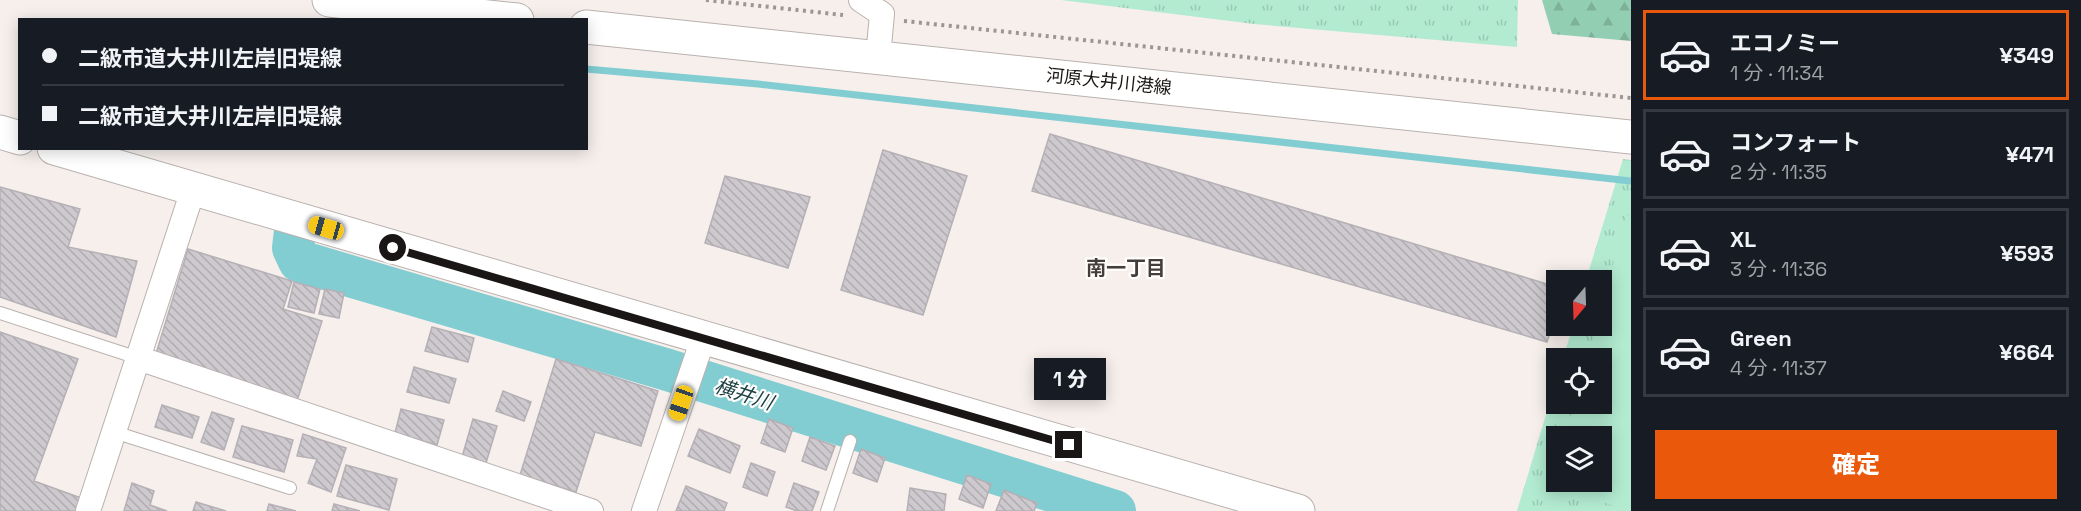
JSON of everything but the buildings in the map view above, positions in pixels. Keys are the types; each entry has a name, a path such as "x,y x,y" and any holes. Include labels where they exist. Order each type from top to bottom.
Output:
{"street":[{"path":"329,0 498,18"},
{"path":"855,8 882,14 878,57"},
{"name":"河原大井川港線","path":"588,27 1631,137"},
{"path":"0,132 18,137"},
{"path":"61,150 1298,511"},
{"path":"88,511 193,190"},
{"path":"644,511 703,339"},
{"path":"138,358 591,511"}],"lane":[{"path":"0,313 138,358"},
{"path":"114,432 290,488"},
{"path":"827,511 850,441"}],"path":[{"path":"706,0 855,8"},
{"path":"896,20 1631,98"}],"green space":[{"path":"1061,0 1518,0 1517,47 1254,24"},
{"path":"1542,0 1631,0 1631,41 1552,34"},
{"path":"1623,159 1631,160 1631,511 1517,511 1546,414 1612,414 1612,348 1566,348 1570,336 1612,336 1612,270 1589,270"},
{"path":"1626,215 1631,216 1631,510 1564,492 1612,492 1612,426 1570,426 1573,414 1612,414 1612,348 1591,348 1594,336 1612,336 1611,270"}],"waterway":[{"path":"588,69 758,84 1631,181"},
{"name":"横井川","path":"295,231 293,248 299,261 668,370 1115,511"}],"district":[{"name":"南一丁目","path":"1126,268"}],"route":[{"path":"393,248 1069,445"}]}
